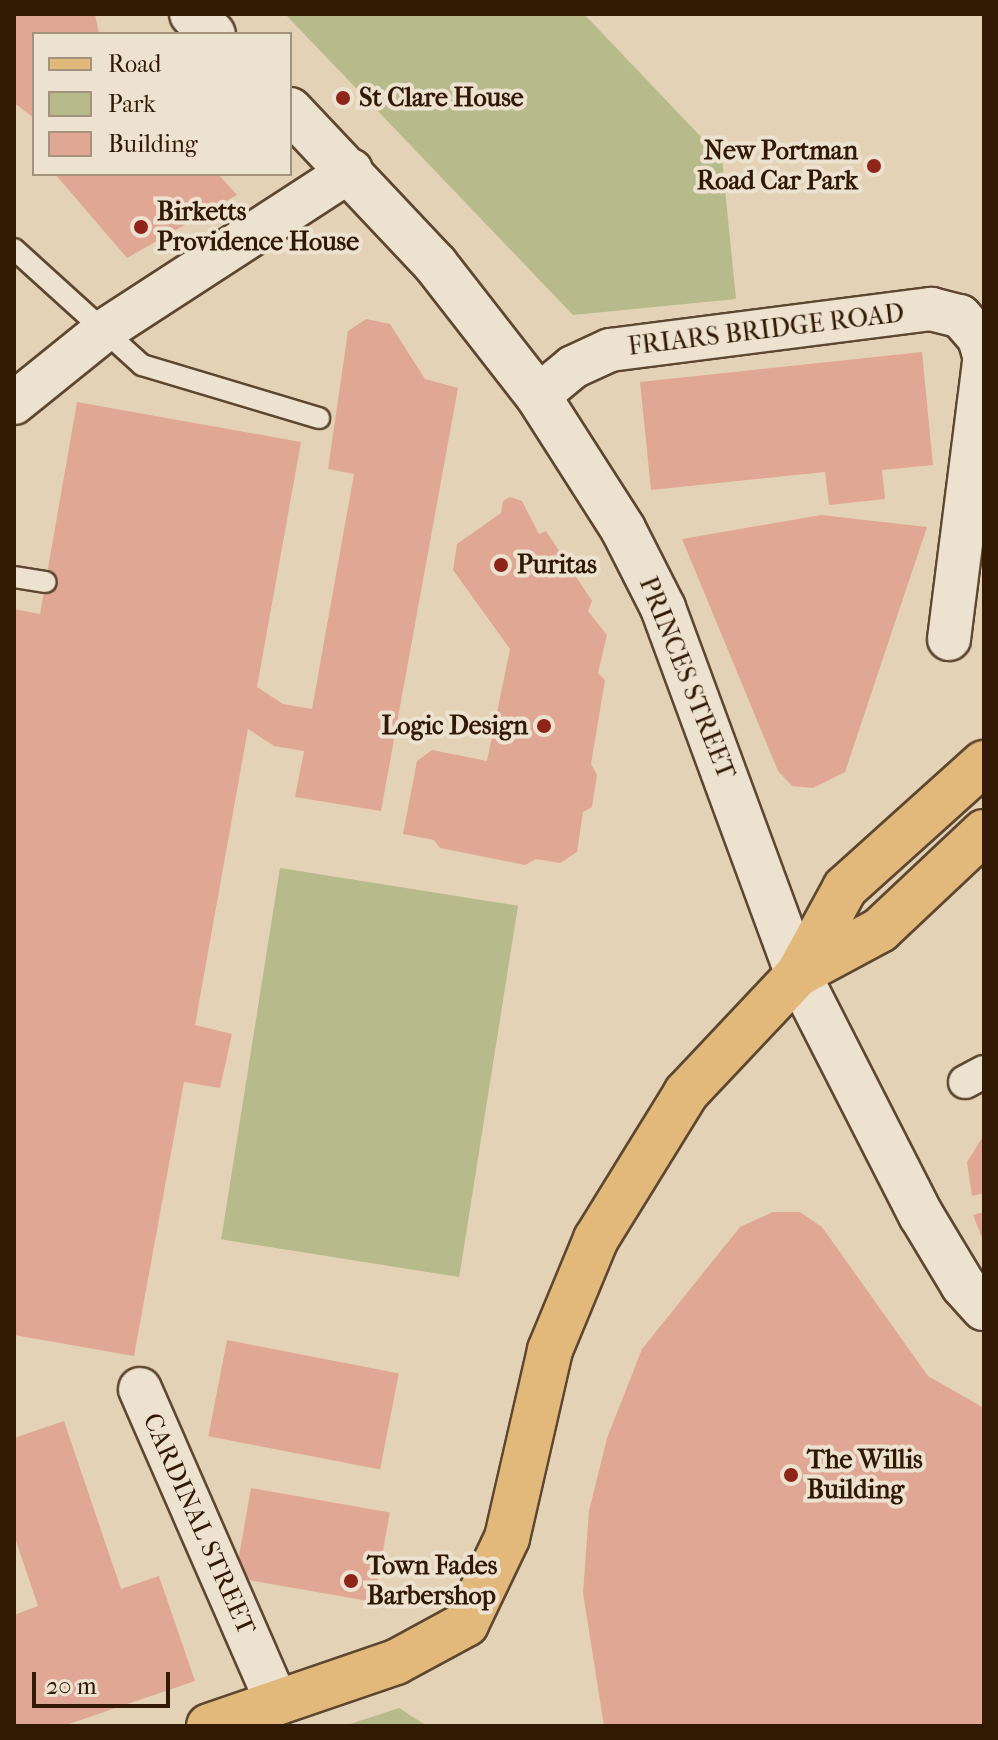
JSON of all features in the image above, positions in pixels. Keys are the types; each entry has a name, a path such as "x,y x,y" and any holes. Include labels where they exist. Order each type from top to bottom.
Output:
{"main road":[{"path":"192,14 211,32"},
{"name":"PRINCES STREET","path":"292,112 351,170 436,265 538,396 623,529 663,608 798,974 921,1215 963,1285 984,1308"},
{"path":"209,1726 396,1662 466,1624 507,1538 550,1350 596,1239 686,1093 798,974 845,888 984,763"},
{"path":"798,974 880,930 984,832"}],"street":[{"path":"14,403 102,332 351,170"},
{"name":"FRIARS BRIDGE ROAD","path":"538,396 573,367 610,350 931,309 960,316 979,338 984,355"},
{"path":"949,639 984,362"},
{"name":"CARDINAL STREET","path":"140,1389 277,1703"}],"lane":[{"path":"14,249 102,332 142,365 319,418"},
{"path":"14,577 46,582"}],"green space":[{"path":"285,14 584,14 722,159 736,299 573,315"},
{"path":"280,868 518,906 459,1277 221,1239"},
{"path":"399,1708 427,1726 344,1726"}],"building":[{"path":"14,14 95,14 99,32 32,32 32,116 14,103"},
{"name":"Birketts Providence House","path":"57,176 220,176 237,195 127,258"},
{"path":"366,319 390,324 425,379 458,388 381,811 295,797 304,751 274,746 248,729 195,1025 232,1034 220,1088 184,1082 134,1356 14,1335 14,609 40,614 77,402 301,442 257,687 283,704 312,709 354,474 328,469 348,331"},
{"path":"922,352 933,465 882,470 885,499 829,505 825,472 651,490 640,382"},
{"path":"510,497 522,501 539,534 546,531 592,601 588,611 607,635 598,673 605,680 591,764 597,775 592,807 583,812 577,852 560,863 536,859 525,865 440,848 434,840 403,834 417,761 432,750 487,761 510,649 453,570 457,544 501,513 503,501"},
{"path":"821,515 927,527 845,772 813,788 792,786 778,771 682,539"},
{"path":"984,1135 984,1193 972,1196 967,1162"},
{"name":"The Willis Building","path":"773,1212 800,1212 822,1227 928,1376 984,1408 984,1726 604,1726 583,1593 589,1511 607,1438 642,1349 740,1227"},
{"path":"984,1212 984,1243 973,1215"},
{"path":"227,1340 399,1373 380,1470 208,1436"},
{"path":"64,1421 121,1589 159,1576 195,1681 63,1726 14,1726 14,1615 38,1606 14,1535 14,1438"},
{"path":"251,1488 390,1512 374,1602 235,1578"}],"place":[{"name":"St Clare House","path":"343,98"},
{"name":"New Portman Road Car Park","path":"874,166"},
{"name":"Birketts Providence House","path":"141,227"},
{"name":"Puritas","path":"501,565"},
{"name":"Logic Design","path":"544,726"},
{"name":"The Willis Building","path":"791,1475"},
{"name":"Town Fades Barbershop","path":"351,1581"}]}
